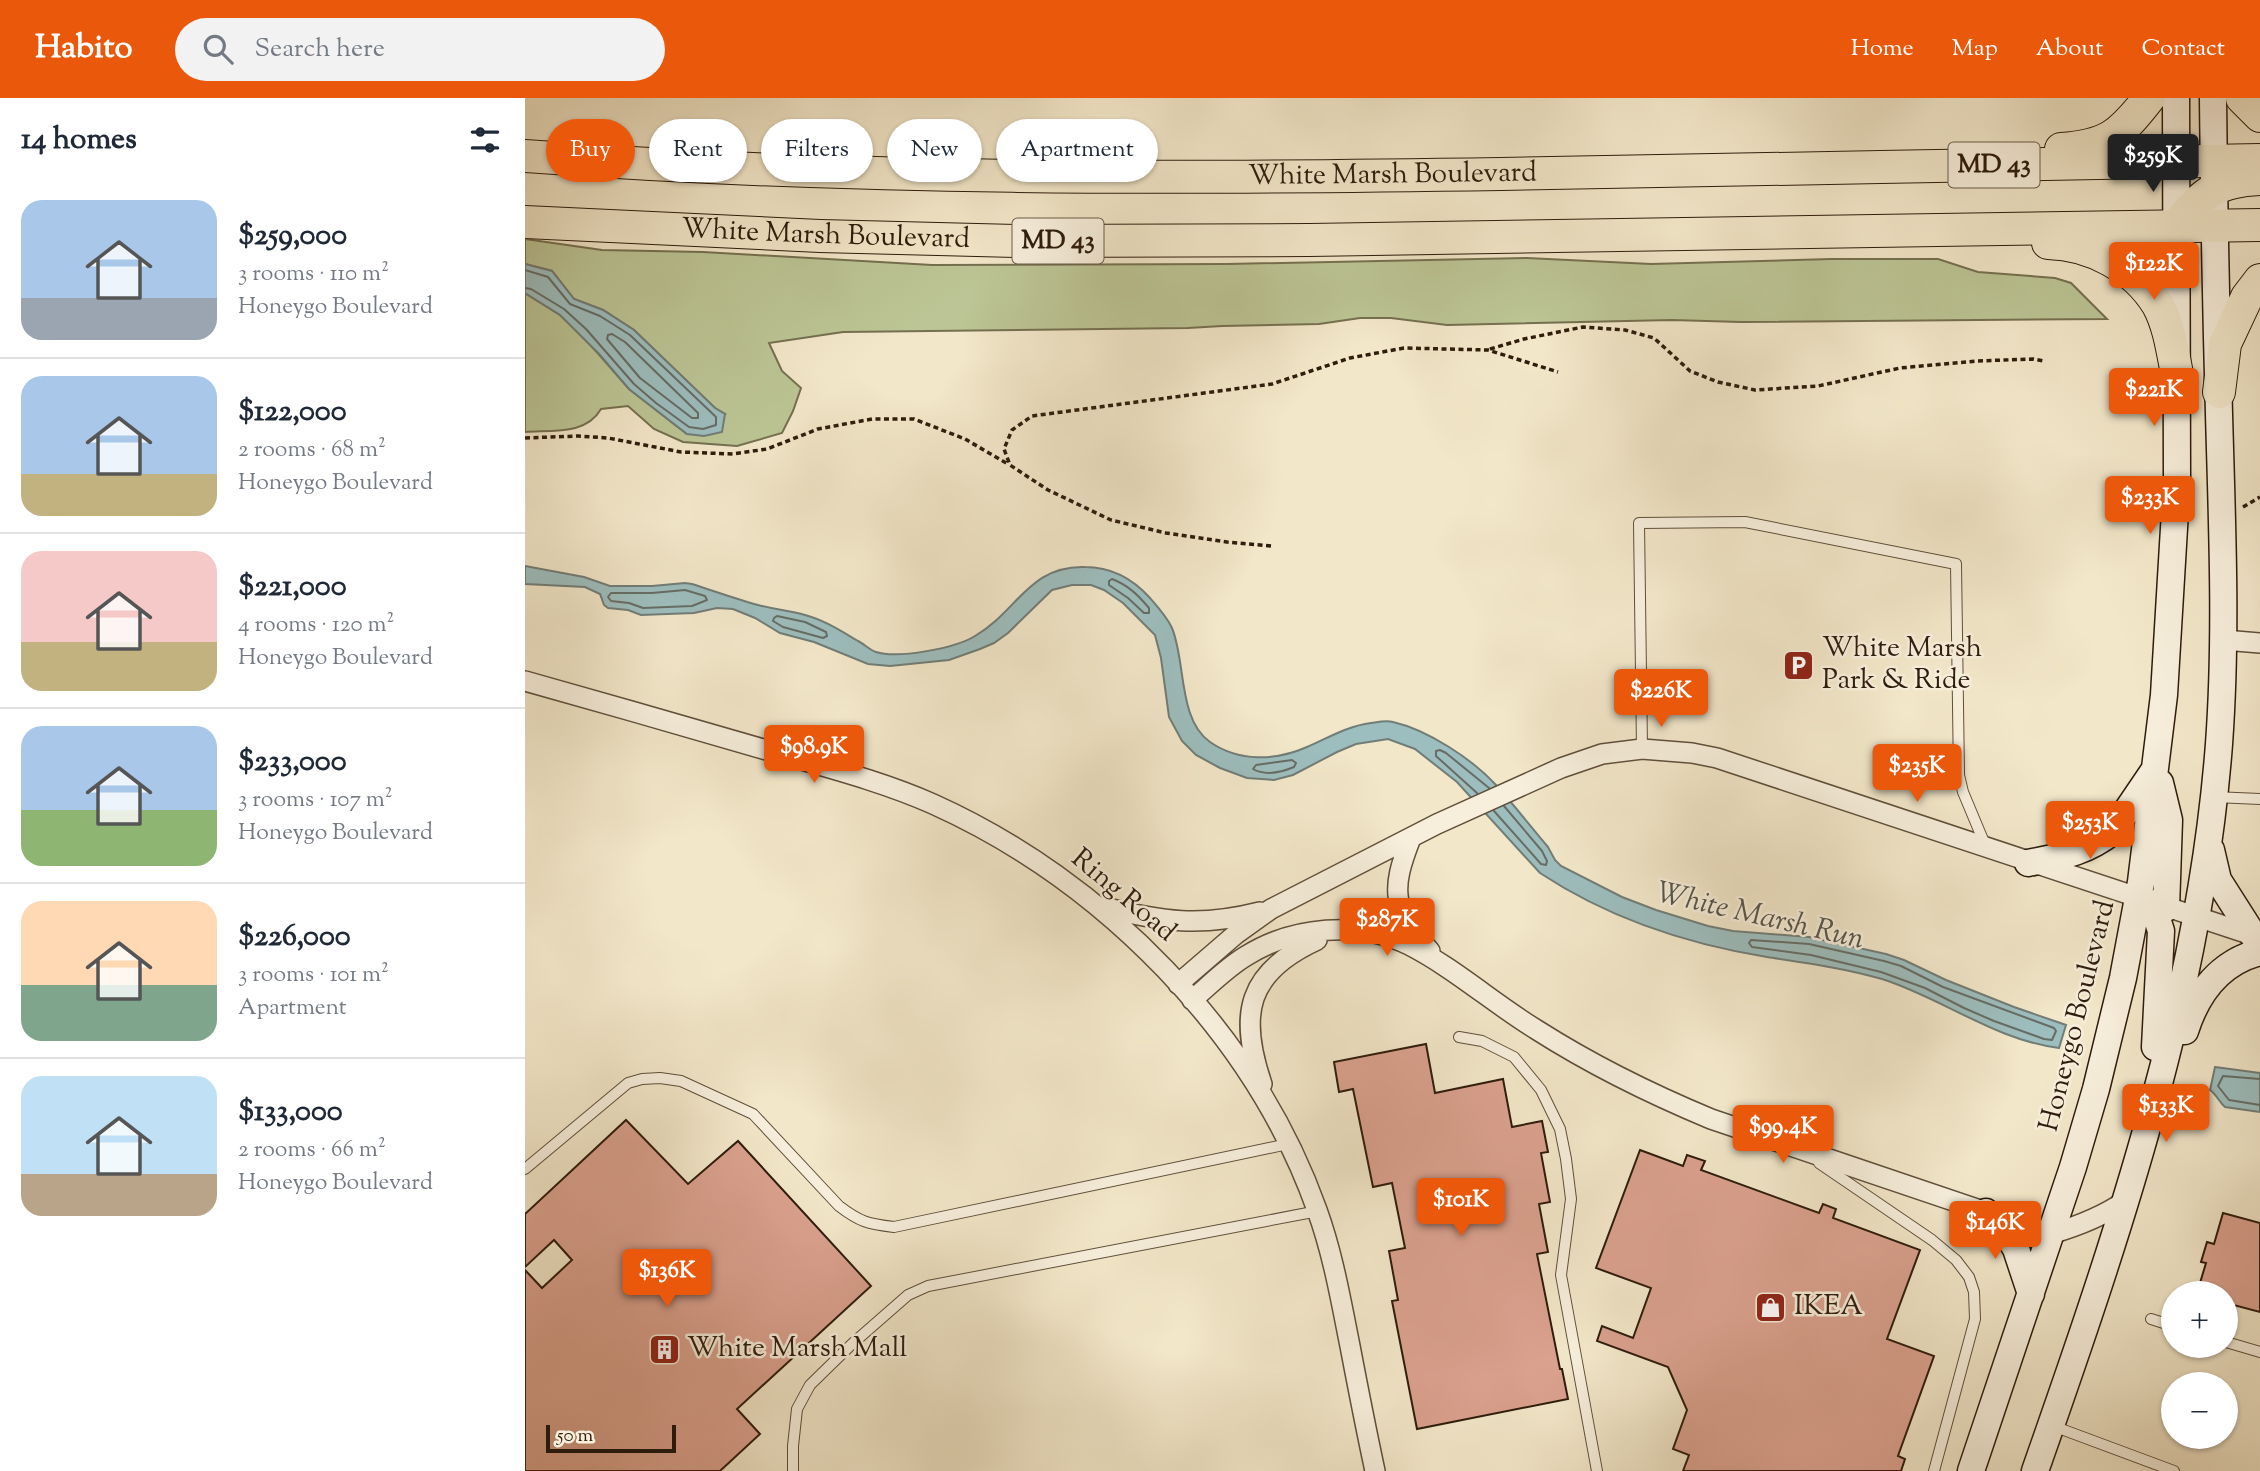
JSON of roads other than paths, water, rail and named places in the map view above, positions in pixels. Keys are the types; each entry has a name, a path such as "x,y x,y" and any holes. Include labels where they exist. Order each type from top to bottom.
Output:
{"highway":[{"path":"1811,169 2087,147 2120,132 2149,98"},
{"path":"2242,98 2260,116"},
{"name":"White Marsh Boulevard","path":"525,156 740,169 1024,177 1282,177 2177,162 2214,175 2260,160"},
{"path":"2176,226 2214,175 2235,181 2260,179"},
{"name":"White Marsh Boulevard","path":"525,222 807,236 1181,242 2260,225"},
{"path":"1592,235 1647,243 2050,243 2083,247 2129,273 2159,306 2167,328 2178,379"},
{"path":"2219,392 2225,344 2248,297 2260,280"}],"main road":[{"path":"2150,1112 2161,931 2153,903 2169,820 2156,768 2169,635 2177,478 2176,98"},
{"path":"2035,1471 2125,1201 2174,1024 2196,917 2213,797 2219,745 2224,640 2213,98"},
{"path":"2028,863 2086,849 2106,837 2113,831 2156,768"},
{"path":"2136,1164 2170,1078 2190,1013 2206,986 2222,970 2245,956 2257,942 2218,880 2208,834"},
{"name":"Honeygo Boulevard","path":"1971,1471 2073,1167 2108,1043 2153,903"},
{"path":"1986,1212 2006,1232 2016,1249 2031,1294"}],"street":[{"path":"2224,640 2260,643"},
{"name":"Ring Road","path":"525,681 887,786 931,804 977,826 1028,856 1098,905 1151,954 1192,1000 1233,1053 1272,1111 1318,1211 1342,1306 1375,1471"},
{"path":"1178,984 1235,934 1271,909 1437,824 1531,781 1602,754 1642,749 1717,758 2196,917 2257,942"},
{"path":"1411,838 1397,880 1397,895 1412,931 1443,966"},
{"path":"1098,905 1157,919 1192,922 1219,921 1271,909"},
{"path":"1272,1111 1253,1059 1250,1039 1249,1023 1255,996 1277,962 1294,950 1338,930"},
{"path":"1192,1000 1230,967 1257,950 1290,937 1338,930 1379,935 1396,940 1443,966 1538,1031 1632,1084 1711,1119 2051,1234 2093,1220 2125,1201"}],"lane":[{"path":"1642,749 1639,523 1745,522 1956,564 1961,785 1986,849"},
{"path":"2213,797 2260,799"},
{"path":"1459,1037 1482,1041 1514,1057 1541,1090 1560,1129 1571,1199 1561,1275 1597,1471"},
{"path":"525,1169 628,1083 660,1078 681,1081 754,1114 839,1206 852,1216 870,1224 894,1227 1288,1144"},
{"path":"1801,1150 1932,1240 1956,1260 1969,1277 1974,1292 1975,1319 1934,1471"},
{"path":"793,1471 797,1409 810,1385 852,1344 908,1296 928,1286 1318,1211"},
{"path":"2151,1319 2161,1322"},
{"path":"2238,1346 2260,1352"},
{"path":"2051,1425 2174,1471"}],"water":[{"path":"525,264 552,271 574,299 603,310 634,330 715,408 725,414 722,432 704,436 687,434 629,389 560,315 525,293"},
{"name":"White Marsh Run","path":"525,566 584,577 610,586 692,584 758,605 812,617 874,651 886,654 941,648 966,640 989,626 1025,592 1050,574 1066,568 1104,569 1129,580 1143,591 1168,620 1176,642 1184,690 1193,720 1200,732 1221,749 1245,756 1270,757 1295,752 1362,725 1388,721 1406,726 1449,747 1486,775 1561,866 1622,897 1708,926 1733,931 1809,937 1904,960 1946,980 2066,1025 2059,1048 2013,1037 1882,979 1707,945 1621,916 1540,873 1457,782 1415,749 1388,739 1356,744 1293,775 1274,780 1247,778 1220,768 1196,755 1182,741 1169,717 1155,635 1123,603 1091,585 1072,585 1052,590 1008,633 980,649 949,660 890,666 868,664 814,642 780,633 733,609 641,615 628,610 608,608 600,594 585,587 525,584"},
{"path":"2215,1067 2260,1073 2260,1112 2223,1105 2210,1090"}],"place":[{"name":"White Marsh Park & Ride","path":"1799,665"},
{"name":"IKEA","path":"1771,1307"},
{"name":"White Marsh Mall","path":"664,1349"}]}
